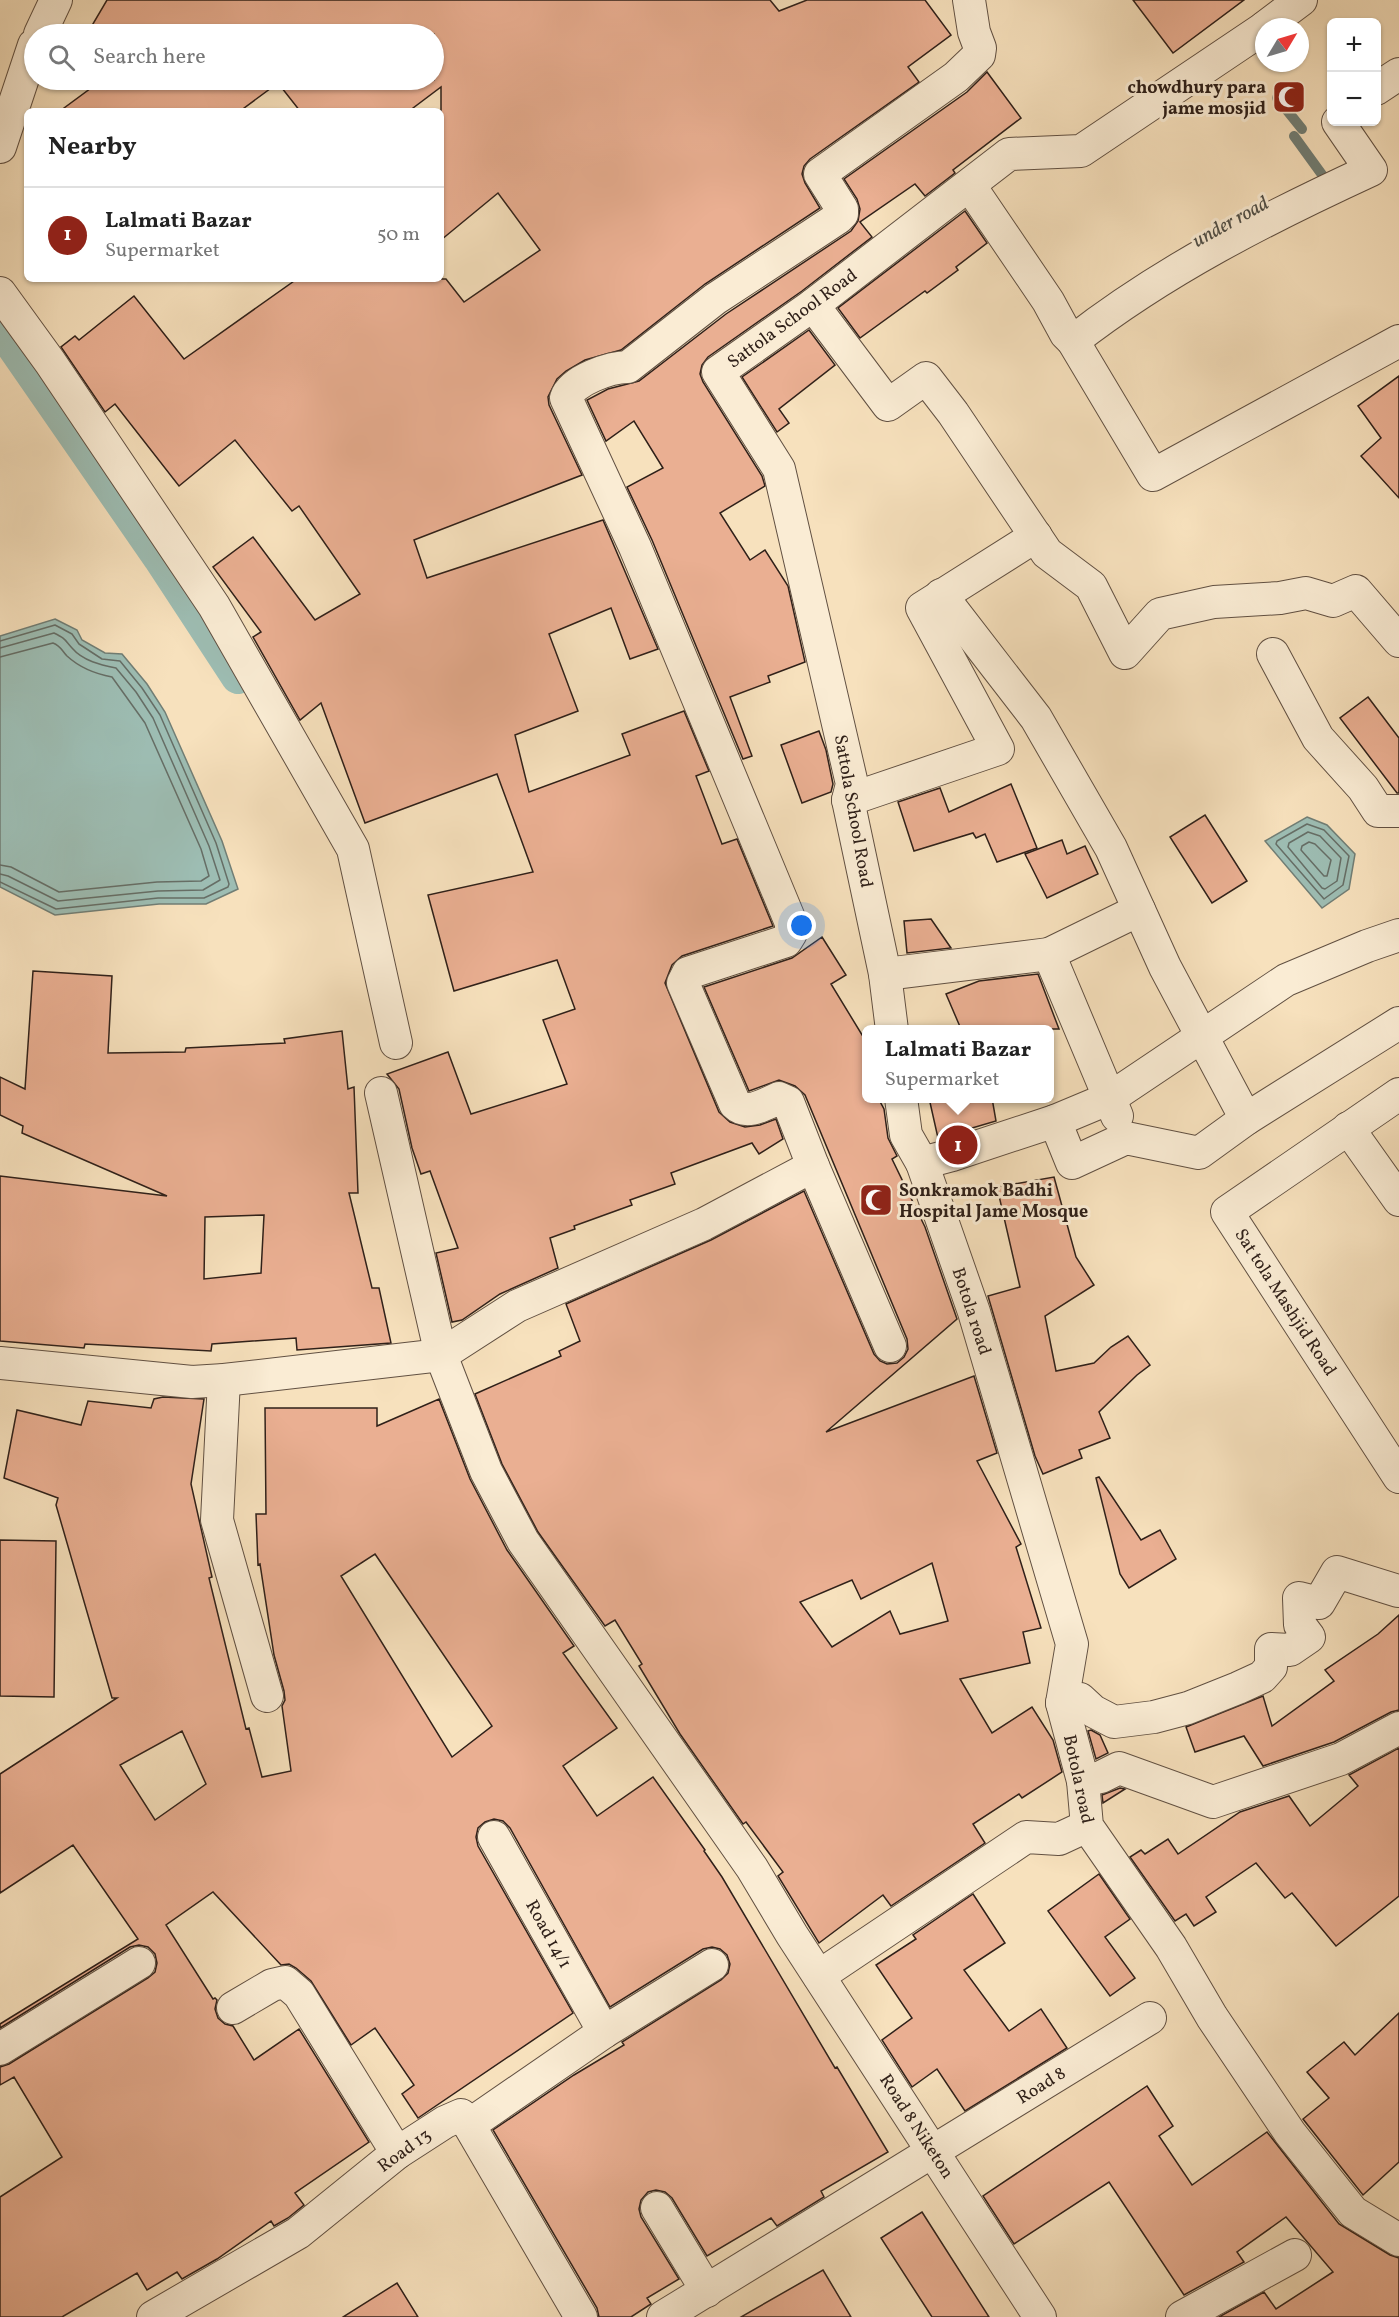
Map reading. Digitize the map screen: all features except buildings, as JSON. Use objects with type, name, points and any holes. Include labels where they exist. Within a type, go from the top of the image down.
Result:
[{"type":"street","points":[[44,24],[56,0]]},
{"type":"street","points":[[890,1346],[788,1102],[779,1098],[746,1111],[735,1104],[683,983],[688,973],[786,941],[791,933],[791,923],[635,547],[566,398],[574,386],[615,367],[628,367],[716,299],[838,218],[842,214],[842,209],[820,174],[956,77],[980,55],[969,0]]},
{"type":"street","name":"Sattola School Road","points":[[1278,18],[1301,0]]},
{"type":"street","name":"Sattola School Road","points":[[891,1025],[885,974],[848,800],[852,784],[779,470],[718,372],[813,305],[1009,154],[1081,151],[1255,35]]},
{"type":"street","points":[[1381,86],[1399,74]]},
{"type":"street","points":[[0,147],[24,75]]},
{"type":"street","points":[[1073,340],[1110,312],[1229,239],[1300,202],[1371,170],[1341,126]]},
{"type":"street","points":[[970,186],[1048,301],[1066,334],[1073,340],[1153,475],[1399,341]]},
{"type":"street","points":[[0,293],[50,362],[214,606],[353,849],[396,1043]]},
{"type":"street","points":[[813,305],[888,405],[926,378],[953,413],[1047,553],[1091,586],[1125,653],[1160,614],[1214,602],[1280,598],[1306,593],[1333,601],[1356,591],[1399,641]]},
{"type":"street","points":[[848,800],[998,749],[922,608],[1036,536]]},
{"type":"street","points":[[941,596],[1036,718],[1111,848],[1165,966],[1246,1119]]},
{"type":"street","points":[[1273,654],[1318,738],[1363,788],[1378,811],[1399,811]]},
{"type":"street","points":[[885,974],[1049,954],[1139,910]]},
{"type":"street","points":[[902,1103],[906,1135],[922,1163],[1055,1121],[1110,1098],[1286,980],[1399,935]]},
{"type":"street","points":[[1049,954],[1126,1138]]},
{"type":"street","points":[[1055,1121],[1072,1163],[1126,1138],[1198,1154],[1246,1119],[1399,1023]]},
{"type":"street","name":"Road 8 Niketon","points":[[381,1093],[441,1355],[486,1471],[523,1541],[752,1868],[792,1935],[1040,2317]]},
{"type":"street","name":"Sat tola Mashjid Road","points":[[1399,1094],[1227,1212],[1399,1477]]},
{"type":"street","points":[[1348,1128],[1399,1200]]},
{"type":"street","name":"Botola road","points":[[922,1163],[974,1312],[1072,1644],[1062,1703],[1083,1781],[1087,1826],[1171,1947],[1212,2017],[1290,2133],[1353,2212],[1399,2240]]},
{"type":"street","points":[[0,1363],[192,1382],[441,1355],[517,1306],[704,1224],[813,1166]]},
{"type":"street","points":[[224,1380],[217,1520],[267,1696]]},
{"type":"street","points":[[1062,1703],[1080,1699],[1093,1711],[1114,1722],[1154,1717],[1188,1708],[1262,1677],[1271,1667],[1271,1649],[1290,1650],[1310,1636],[1300,1625],[1299,1598],[1319,1603],[1337,1572],[1399,1592]]},
{"type":"street","points":[[1083,1781],[1101,1777],[1119,1768],[1213,1802],[1341,1759],[1399,1728]]},
{"type":"street","points":[[819,1976],[1026,1837],[1059,1839],[1087,1826]]},
{"type":"street","name":"Road 14/1","points":[[494,1837],[604,2032]]},
{"type":"street","points":[[0,2049],[139,1963]]},
{"type":"street","points":[[581,2317],[469,2125],[604,2032],[712,1965]]},
{"type":"street","points":[[233,2008],[272,1985],[285,1982],[299,1994],[397,2153]]},
{"type":"street","name":"Road 8","points":[[933,2151],[1150,2018]]},
{"type":"street","name":"Road 13","points":[[153,2317],[298,2234],[397,2153],[445,2122],[461,2115],[469,2125]]},
{"type":"street","points":[[663,2317],[933,2151]]},
{"type":"street","points":[[657,2208],[707,2291]]},
{"type":"street","points":[[1182,2317],[1295,2255]]},
{"type":"water","points":[[55,619],[77,630],[82,640],[105,653],[122,654],[147,684],[165,712],[222,841],[238,889],[206,904],[159,904],[55,915],[0,887],[0,636]]},
{"type":"water","points":[[1307,817],[1327,825],[1355,854],[1349,889],[1322,908],[1265,841]]},
{"type":"waterway","points":[[1277,98],[1302,129]]},
{"type":"waterway","points":[[1294,136],[1331,187]]},
{"type":"waterway","points":[[0,327],[160,558],[238,677]]},
{"type":"place","name":"chowdhury para jame mosjid","points":[[1289,97]]},
{"type":"place","name":"Lalmati Bazar","points":[[958,1145]]},
{"type":"place","name":"Sonkramok Badhi Hospital Jame Mosque","points":[[876,1200]]},
{"type":"water label","name":"under road","points":[[1230,221]]}]
